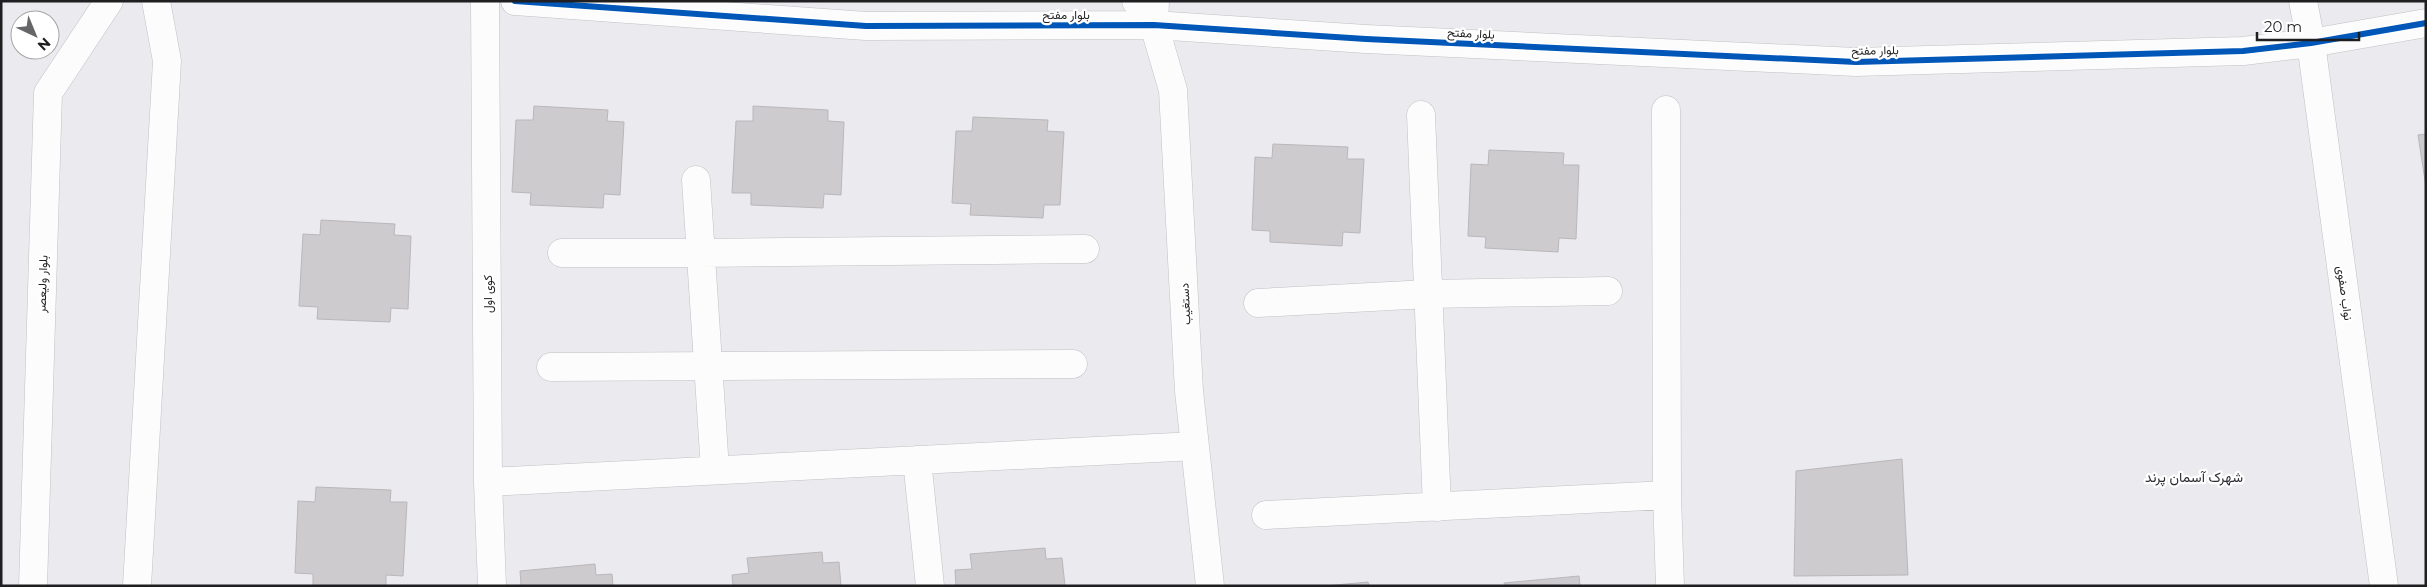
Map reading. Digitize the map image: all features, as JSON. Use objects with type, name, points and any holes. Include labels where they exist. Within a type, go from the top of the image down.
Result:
[{"type":"street","name":"بلوار ولیعصر","points":[[33,586],[48,93],[109,1]]},
{"type":"street","points":[[136,586],[167,61],[156,1]]},
{"type":"street","name":"کوی اول","points":[[485,1],[488,482],[492,586]]},
{"type":"street","name":"بلوار مفتح","points":[[515,1],[866,26],[1155,13],[1366,39],[1856,62],[2244,51],[2311,43],[2426,23]]},
{"type":"street","name":"دستغیب","points":[[1136,1],[1155,13],[1173,90],[1189,391],[1210,586]]},
{"type":"street","name":"نواب صفوی","points":[[2303,1],[2311,43],[2384,586]]},
{"type":"street","points":[[1666,110],[1666,495],[1670,586]]},
{"type":"street","points":[[1421,115],[1437,507]]},
{"type":"street","points":[[696,180],[715,470]]},
{"type":"street","points":[[562,253],[701,254],[1085,249]]},
{"type":"street","points":[[1258,303],[1428,294],[1608,291]]},
{"type":"street","points":[[551,366],[1072,364]]},
{"type":"street","points":[[488,482],[1195,446]]},
{"type":"street","points":[[917,460],[930,586]]},
{"type":"street","points":[[1266,515],[1666,495]]},
{"type":"building","points":[[534,106],[608,110],[607,121],[624,122],[620,195],[604,194],[603,208],[530,205],[531,193],[512,192],[516,120],[533,120]]},
{"type":"building","points":[[753,106],[828,110],[828,121],[844,122],[841,195],[824,194],[823,208],[751,205],[751,193],[732,193],[736,121],[753,121]]},
{"type":"building","points":[[973,117],[1048,120],[1047,131],[1064,132],[1060,205],[1044,205],[1043,218],[970,215],[971,204],[952,203],[956,131],[972,131]]},
{"type":"building","points":[[2426,134],[2426,187],[2418,135]]},
{"type":"building","points":[[1273,144],[1348,147],[1347,159],[1364,159],[1360,233],[1343,232],[1342,246],[1270,242],[1270,231],[1252,230],[1255,157],[1272,158]]},
{"type":"building","points":[[1489,150],[1564,153],[1563,165],[1579,165],[1576,239],[1559,238],[1558,252],[1485,248],[1486,237],[1468,236],[1471,164],[1488,165]]},
{"type":"building","points":[[321,220],[395,224],[394,235],[411,236],[408,309],[391,308],[390,322],[317,319],[318,307],[299,306],[303,234],[320,235]]},
{"type":"building","points":[[1902,459],[1908,575],[1794,576],[1796,471]]},
{"type":"building","points":[[316,487],[391,490],[390,502],[407,502],[403,576],[386,575],[386,586],[321,586],[313,585],[313,574],[295,573],[298,501],[315,502]]},
{"type":"building","points":[[1045,548],[1046,559],[1062,558],[1065,586],[956,586],[955,570],[972,569],[970,554]]},
{"type":"building","points":[[822,552],[823,563],[839,562],[841,586],[733,586],[732,575],[749,573],[747,558]]},
{"type":"building","points":[[595,564],[596,575],[612,574],[613,586],[515,586],[521,585],[520,571]]},
{"type":"building","points":[[1579,576],[1580,586],[1505,586],[1504,583]]},
{"type":"building","points":[[1368,582],[1369,586],[1325,586]]},
{"type":"cycle path","points":[[515,1],[866,26],[1154,25],[1366,39],[1856,62],[2243,51],[2311,43],[2426,23]]},
{"type":"district","name":"شهرک آسمان پرند","points":[[2194,477]]}]
